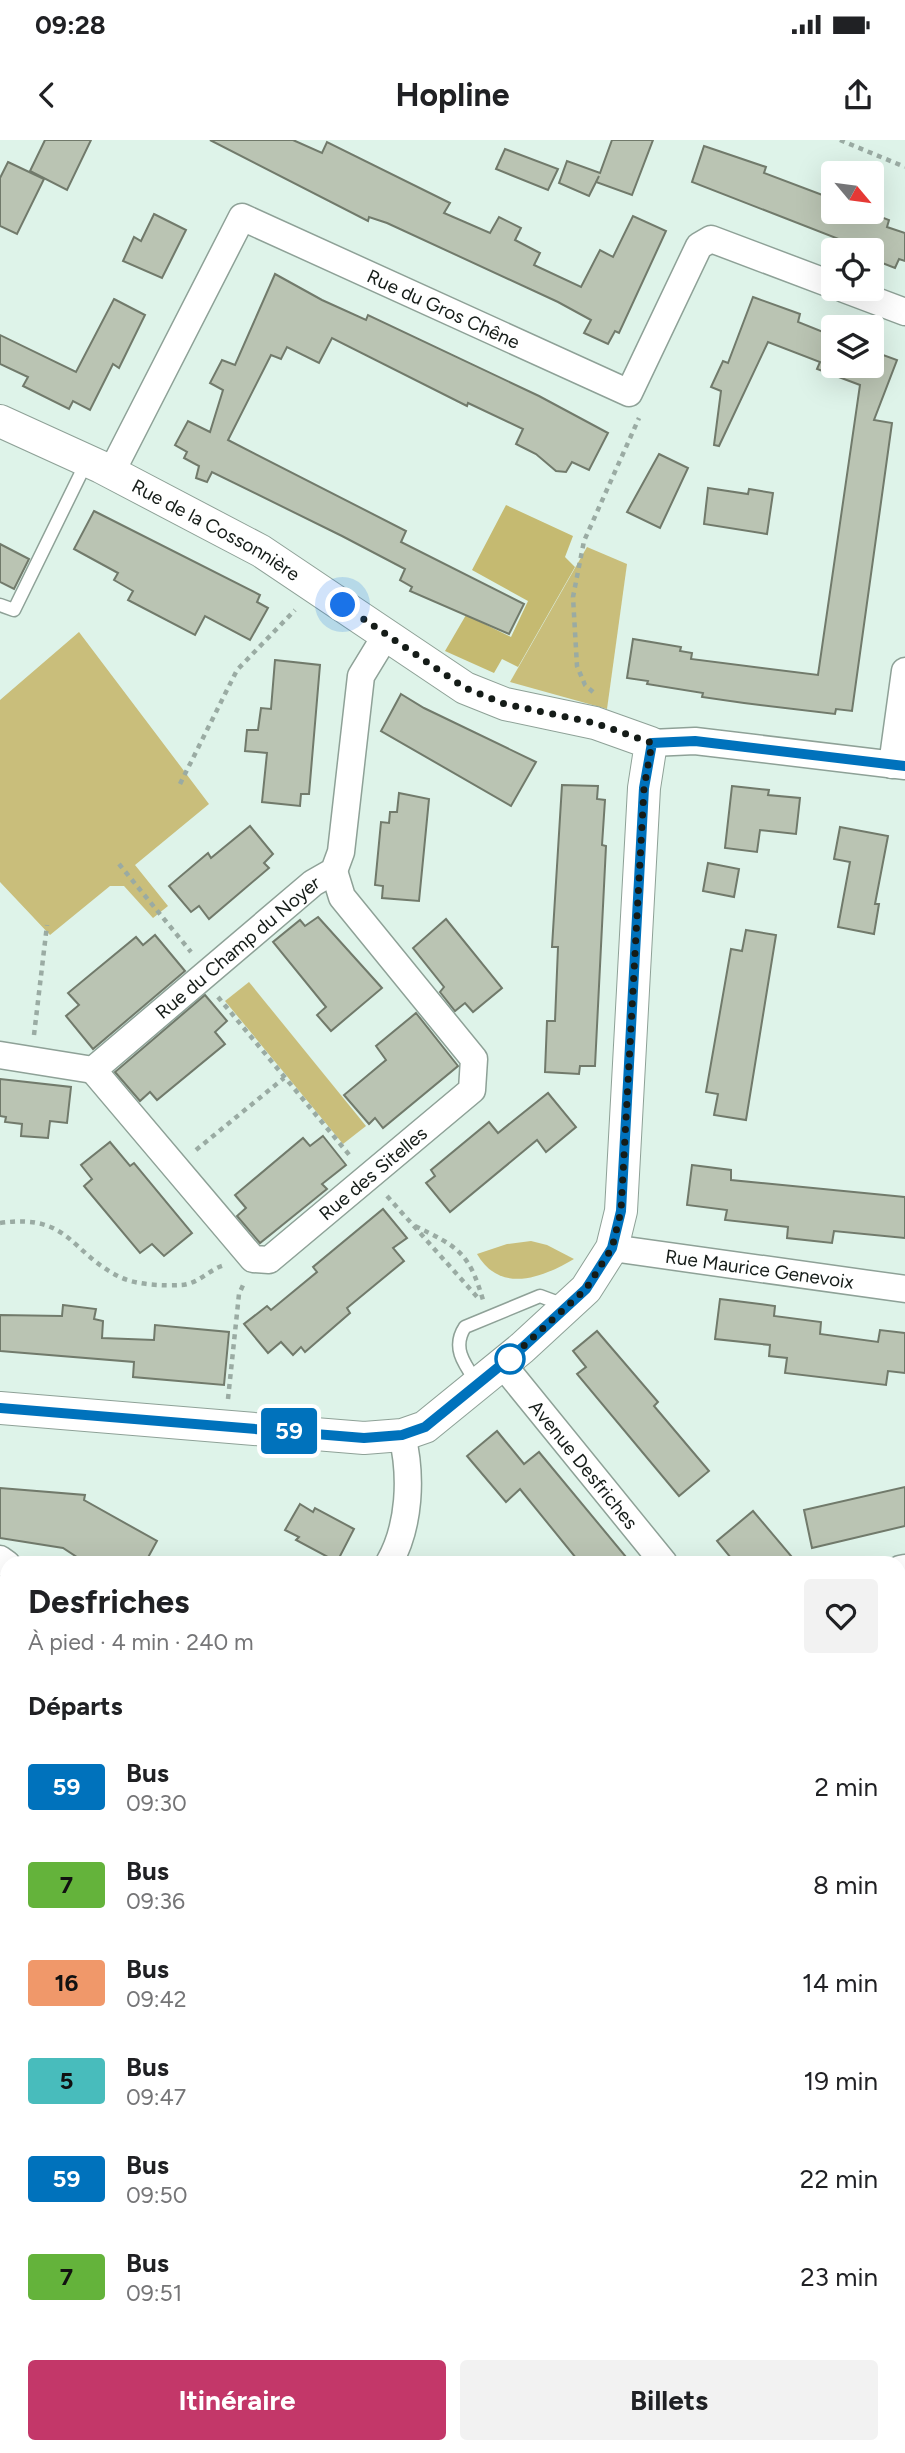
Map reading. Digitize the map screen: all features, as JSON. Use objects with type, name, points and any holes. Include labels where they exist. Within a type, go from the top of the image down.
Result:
[{"type":"street","name":"Rue du Gros Chêne","points":[[99,467],[242,217],[629,393]]},
{"type":"street","points":[[629,393],[699,246],[711,239],[821,280]]},
{"type":"street","points":[[876,301],[905,312]]},
{"type":"street","name":"Rue de la Cossonnière","points":[[0,421],[99,467],[261,551],[465,688],[505,704],[595,723],[652,743],[695,741],[898,766]]},
{"type":"street","name":"Rue du Champ du Noyer","points":[[93,1070],[313,883],[334,871],[341,852],[361,676],[386,635]]},
{"type":"street","points":[[898,766],[905,670]]},
{"type":"street","points":[[0,1408],[364,1438],[402,1435],[425,1427],[503,1365],[586,1289],[612,1248],[621,1211],[644,788],[652,743]]},
{"type":"street","name":"Rue des Sitelles","points":[[253,1259],[269,1260],[472,1090],[474,1059],[342,897],[334,871]]},
{"type":"street","points":[[0,1055],[93,1070],[253,1259]]},
{"type":"street","name":"Rue Maurice Genevoix","points":[[612,1248],[905,1289]]},
{"type":"street","name":"Avenue Desfriches","points":[[503,1365],[658,1556]]},
{"type":"street","points":[[392,1556],[401,1538],[405,1520],[408,1465],[402,1435]]},
{"type":"lane","points":[[0,604],[14,610],[99,467]]},
{"type":"lane","points":[[478,1384],[458,1349],[458,1337],[465,1327],[540,1296],[568,1306]]},
{"type":"path","points":[[839,140],[905,167]]},
{"type":"path","points":[[598,696],[585,685],[577,666],[573,597],[584,541],[646,402],[629,393]]},
{"type":"path","points":[[180,784],[237,670],[284,619],[321,590]]},
{"type":"path","points":[[119,864],[284,1078],[411,1224],[485,1305],[473,1268],[449,1242],[411,1224]]},
{"type":"path","points":[[31,1060],[47,925]]},
{"type":"path","points":[[176,1167],[284,1078]]},
{"type":"path","points":[[0,1223],[39,1221],[73,1240],[123,1278],[138,1283],[194,1283],[219,1266],[253,1259]]},
{"type":"path","points":[[225,1426],[239,1294],[253,1259]]},
{"type":"shaded area","points":[[506,505],[573,536],[565,557],[575,567],[518,667],[502,659],[494,673],[445,651],[466,615],[511,637],[528,601],[472,570]]},
{"type":"shaded area","points":[[587,547],[627,564],[607,709],[510,682]]},
{"type":"shaded area","points":[[79,632],[209,804],[135,865],[168,906],[153,918],[124,886],[110,886],[50,935],[0,882],[0,700]]},
{"type":"shaded area","points":[[249,982],[366,1126],[343,1144],[225,1001]]},
{"type":"shaded area","points":[[531,1241],[547,1245],[574,1259],[549,1272],[522,1279],[497,1274],[486,1266],[477,1254],[507,1244]]},
{"type":"building","points":[[45,140],[91,140],[67,190],[30,171]]},
{"type":"building","points":[[210,140],[293,140],[322,153],[327,142],[450,203],[444,213],[490,233],[499,217],[521,228],[515,240],[540,253],[534,265],[581,287],[600,250],[613,257],[633,216],[666,231],[619,333],[615,331],[608,344],[584,333],[591,320],[558,302],[387,223],[369,217],[368,221]]},
{"type":"building","points":[[612,140],[653,140],[632,195],[596,182],[589,196],[559,183],[567,161],[600,173]]},
{"type":"building","points":[[704,146],[766,167],[764,173],[821,194],[821,224],[884,224],[884,218],[889,220],[887,227],[905,233],[905,261],[899,259],[895,268],[884,264],[884,238],[836,238],[692,182]]},
{"type":"building","points":[[505,149],[558,169],[548,190],[496,169]]},
{"type":"building","points":[[8,162],[44,179],[17,234],[0,226],[0,178]]},
{"type":"building","points":[[154,214],[186,230],[162,278],[123,261],[134,237],[141,241]]},
{"type":"building","points":[[275,274],[322,300],[366,320],[368,315],[539,396],[608,433],[589,470],[572,462],[566,472],[556,471],[536,454],[516,444],[523,429],[468,403],[467,406],[332,338],[319,363],[287,347],[281,359],[271,355],[228,440],[406,531],[401,542],[524,604],[509,634],[410,591],[412,587],[400,580],[405,569],[342,536],[212,472],[207,482],[196,478],[199,466],[184,458],[187,452],[175,445],[188,421],[210,432],[223,390],[210,383],[222,360],[235,365]]},
{"type":"building","points":[[753,297],[800,314],[798,322],[821,331],[821,370],[817,369],[820,362],[768,342],[719,446],[714,445],[721,391],[711,387],[723,361],[728,363]]},
{"type":"building","points":[[114,299],[145,315],[119,368],[113,364],[90,410],[73,401],[69,409],[23,386],[28,377],[0,364],[0,335],[76,372]]},
{"type":"building","points":[[884,355],[897,360],[874,420],[892,423],[852,711],[836,709],[835,714],[702,697],[703,693],[627,678],[633,639],[681,647],[680,651],[692,653],[691,659],[818,675],[860,385],[841,378],[884,378]]},
{"type":"building","points":[[659,454],[688,468],[660,528],[627,512]]},
{"type":"building","points":[[708,488],[748,494],[749,489],[773,493],[767,534],[704,524]]},
{"type":"building","points":[[94,511],[260,595],[257,602],[268,608],[250,640],[205,616],[195,635],[128,600],[133,591],[114,580],[118,573],[74,549]]},
{"type":"building","points":[[0,544],[29,559],[14,589],[0,582]]},
{"type":"building","points":[[275,660],[320,665],[309,794],[301,794],[300,806],[262,802],[267,753],[245,751],[247,730],[258,730],[261,708],[271,709]]},
{"type":"building","points":[[401,694],[424,708],[536,762],[511,806],[381,731]]},
{"type":"building","points":[[562,785],[598,786],[597,799],[605,800],[602,845],[606,846],[595,1066],[580,1066],[579,1074],[545,1072],[547,1021],[555,1021],[558,947],[552,947]]},
{"type":"building","points":[[732,786],[769,790],[768,795],[800,798],[796,834],[760,830],[757,852],[725,848]]},
{"type":"building","points":[[399,793],[429,799],[419,901],[382,898],[383,886],[375,885],[381,822],[389,823],[390,812],[397,812]]},
{"type":"building","points":[[250,826],[273,854],[264,863],[269,868],[209,919],[199,906],[191,912],[169,886],[208,853],[211,858]]},
{"type":"building","points":[[840,827],[888,836],[875,904],[879,904],[874,934],[838,927],[850,862],[834,859]]},
{"type":"building","points":[[708,863],[739,869],[734,897],[703,891]]},
{"type":"building","points":[[318,917],[382,988],[331,1031],[317,1015],[326,1007],[273,942],[300,920],[305,926]]},
{"type":"building","points":[[446,919],[502,988],[473,1012],[465,1003],[455,1011],[440,992],[444,987],[413,948]]},
{"type":"building","points":[[746,930],[776,935],[746,1120],[714,1115],[718,1094],[706,1092],[731,949],[742,951]]},
{"type":"building","points":[[155,935],[185,971],[93,1049],[66,1016],[79,1005],[68,993],[136,937],[143,945]]},
{"type":"building","points":[[205,995],[227,1021],[215,1032],[225,1044],[157,1100],[150,1092],[140,1101],[115,1072]]},
{"type":"building","points":[[416,1013],[458,1066],[383,1128],[375,1118],[369,1124],[344,1095],[386,1060],[376,1046]]},
{"type":"building","points":[[0,1079],[71,1087],[67,1123],[50,1121],[48,1138],[21,1136],[22,1124],[5,1122],[6,1117],[0,1116]]},
{"type":"building","points":[[548,1093],[576,1127],[546,1152],[537,1140],[450,1212],[426,1183],[435,1176],[431,1170],[489,1122],[498,1133]]},
{"type":"building","points":[[323,1136],[346,1165],[322,1184],[327,1189],[260,1243],[237,1216],[246,1208],[235,1195],[303,1138],[310,1146]]},
{"type":"building","points":[[110,1142],[130,1166],[134,1163],[192,1233],[164,1256],[152,1244],[140,1253],[84,1186],[92,1179],[81,1165]]},
{"type":"building","points":[[692,1165],[731,1170],[731,1180],[905,1197],[905,1238],[834,1231],[832,1243],[787,1238],[788,1227],[725,1220],[727,1210],[687,1205]]},
{"type":"building","points":[[383,1209],[407,1238],[393,1248],[404,1261],[347,1308],[350,1313],[305,1352],[301,1347],[293,1355],[281,1342],[268,1353],[244,1324],[267,1306],[271,1310],[317,1272],[313,1267]]},
{"type":"building","points":[[720,1299],[775,1306],[774,1316],[821,1322],[820,1334],[878,1342],[880,1330],[905,1333],[905,1373],[888,1371],[886,1385],[785,1373],[787,1358],[769,1356],[770,1345],[715,1339]]},
{"type":"building","points":[[63,1305],[96,1309],[94,1319],[103,1321],[102,1338],[154,1340],[155,1325],[229,1332],[224,1385],[133,1377],[134,1362],[0,1351],[0,1315],[62,1316]]},
{"type":"building","points":[[597,1331],[658,1402],[654,1406],[709,1471],[679,1496],[577,1374],[586,1367],[573,1351]]},
{"type":"building","points":[[497,1431],[524,1464],[539,1452],[625,1556],[574,1556],[520,1489],[506,1502],[467,1456]]},
{"type":"building","points":[[905,1487],[905,1526],[812,1548],[804,1510]]},
{"type":"building","points":[[0,1488],[85,1495],[84,1500],[157,1541],[149,1556],[75,1556],[63,1548],[0,1538]]},
{"type":"building","points":[[300,1504],[313,1512],[315,1508],[354,1529],[340,1556],[326,1556],[296,1540],[299,1537],[285,1530]]},
{"type":"building","points":[[753,1511],[791,1556],[729,1556],[717,1541]]},
{"type":"bus line","name":"59","points":[[0,1408],[364,1438],[402,1435],[425,1427],[503,1365],[586,1289],[612,1248],[621,1211],[644,788],[652,743],[695,741],[905,766]]},
{"type":"route","points":[[343,605],[465,688],[505,704],[595,723],[652,743],[644,788],[621,1211],[612,1248],[586,1289],[503,1365],[510,1359]]}]
